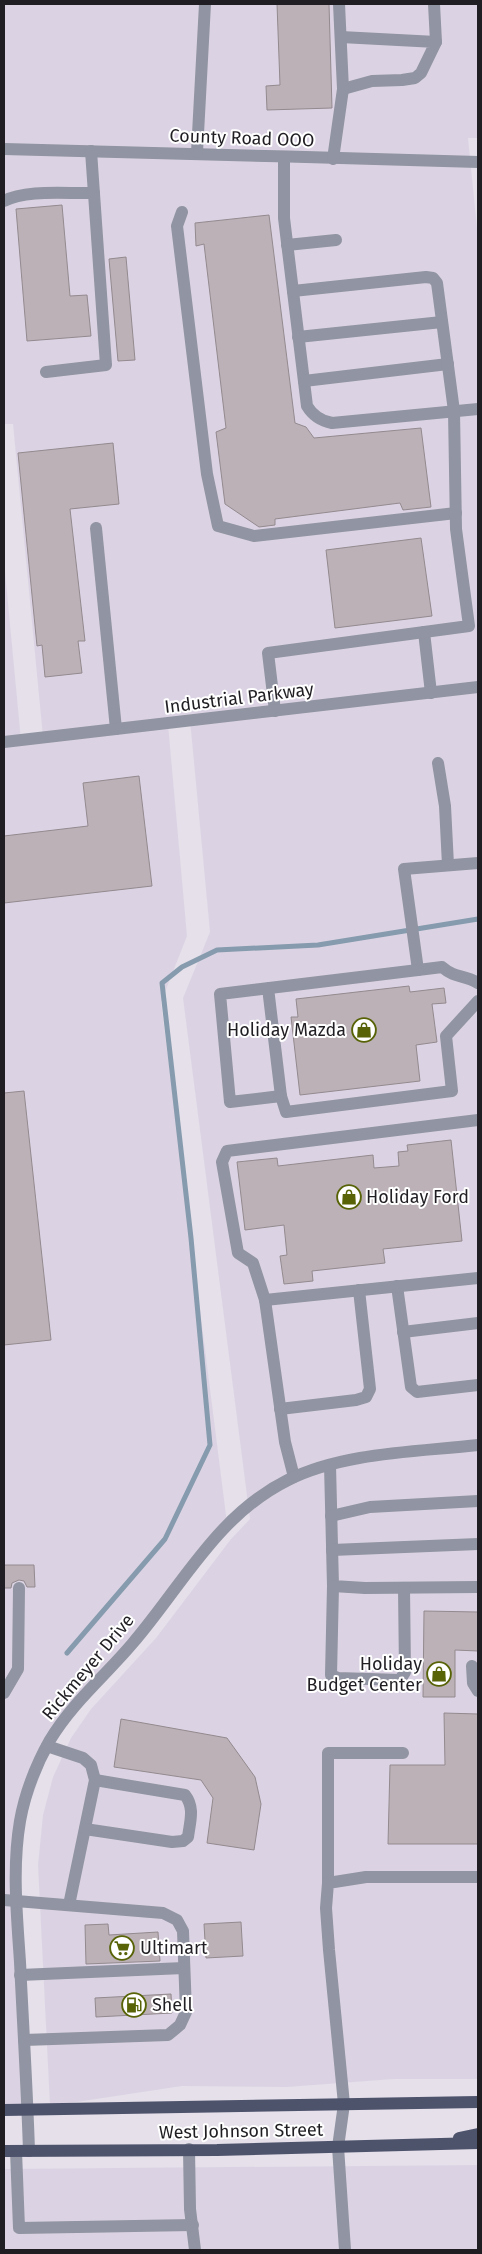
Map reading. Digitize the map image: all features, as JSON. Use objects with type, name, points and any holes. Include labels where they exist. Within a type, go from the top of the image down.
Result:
[{"type":"main road","name":"West Johnson Street","points":[[4,2110],[478,2102]]},
{"type":"main road","points":[[437,2143],[478,2134]]},
{"type":"main road","name":"West Johnson Street","points":[[10,2151],[478,2143]]},
{"type":"street","points":[[197,152],[205,4]]},
{"type":"street","points":[[333,159],[343,89],[339,4]]},
{"type":"street","points":[[343,89],[372,81],[415,78],[421,73],[436,42],[434,4]]},
{"type":"street","points":[[341,37],[436,42]]},
{"type":"street","name":"County Road OOO","points":[[4,149],[197,152],[284,158],[478,162]]},
{"type":"street","points":[[46,372],[106,365],[91,150]]},
{"type":"street","points":[[284,158],[284,218],[307,406],[310,410],[317,418],[327,422],[478,409]]},
{"type":"street","points":[[4,201],[10,198],[32,195],[94,193]]},
{"type":"street","points":[[182,212],[177,226],[178,236],[207,474],[218,526],[254,536],[456,513]]},
{"type":"street","points":[[287,245],[336,240]]},
{"type":"street","points":[[275,711],[268,653],[470,626],[456,513],[454,411],[437,283],[433,278],[426,277],[293,291]]},
{"type":"street","points":[[298,337],[442,322]]},
{"type":"street","points":[[304,381],[448,364]]},
{"type":"street","points":[[96,528],[116,730]]},
{"type":"street","points":[[424,632],[431,693]]},
{"type":"street","name":"Industrial Parkway","points":[[4,742],[478,687]]},
{"type":"street","points":[[438,763],[445,806],[448,865]]},
{"type":"street","points":[[418,970],[404,868],[478,863]]},
{"type":"street","points":[[282,1096],[230,1102],[220,994],[442,967],[452,976],[469,978],[478,983]]},
{"type":"street","points":[[268,988],[282,1096],[286,1112],[452,1091],[446,1036],[478,1002]]},
{"type":"street","points":[[294,1477],[284,1442],[264,1300],[253,1263],[238,1253],[222,1162],[227,1152],[478,1120]]},
{"type":"street","points":[[264,1300],[478,1278]]},
{"type":"street","points":[[397,1286],[411,1387],[417,1392],[478,1385]]},
{"type":"street","points":[[280,1409],[356,1400],[366,1397],[370,1389],[359,1290]]},
{"type":"street","points":[[403,1332],[478,1323]]},
{"type":"street","name":"Rickmeyer Drive","points":[[30,2152],[20,1975],[10,1900],[20,1819],[31,1781],[47,1746],[68,1713],[134,1642],[222,1528],[261,1495],[294,1477],[330,1464],[357,1459],[478,1445]]},
{"type":"street","points":[[330,1464],[333,1586],[331,1675],[338,1678],[400,1680],[405,1672],[404,1588]]},
{"type":"street","points":[[331,1516],[370,1508],[478,1501]]},
{"type":"street","points":[[332,1550],[478,1544]]},
{"type":"street","points":[[333,1586],[404,1588],[478,1587]]},
{"type":"street","points":[[4,1693],[18,1669],[19,1588]]},
{"type":"street","points":[[472,1666],[473,1683],[478,1691]]},
{"type":"street","points":[[47,1746],[83,1758],[91,1765],[95,1780],[69,1905]]},
{"type":"street","points":[[345,2250],[338,2146],[344,2104],[326,1908],[328,1882],[328,1753],[403,1753]]},
{"type":"street","points":[[85,1829],[172,1842],[183,1841],[188,1836],[192,1812],[190,1801],[185,1795],[95,1780]]},
{"type":"street","points":[[328,1882],[366,1877],[478,1877]]},
{"type":"street","points":[[10,1900],[163,1913],[177,1920],[182,1931],[186,2012],[180,2025],[168,2035],[24,2040]]},
{"type":"street","points":[[20,1975],[184,1968]]},
{"type":"street","points":[[189,2149],[190,2209],[195,2250]]},
{"type":"street","points":[[10,2151],[19,2228],[193,2225]]},
{"type":"shaded area","points":[[4,4],[478,4],[478,138],[468,138],[478,238],[478,2079],[394,2079],[287,2087],[182,2086],[50,2106],[38,1865],[43,1815],[53,1777],[71,1738],[91,1709],[156,1638],[231,1539],[250,1519],[183,998],[210,932],[190,720],[43,737],[13,424],[4,424]]},
{"type":"shaded area","points":[[4,561],[21,740],[168,724],[187,936],[161,1002],[227,1523],[56,1731],[18,1836],[28,2110],[4,2110]]},
{"type":"shaded area","points":[[478,2165],[478,2250],[4,2250],[4,2169]]},
{"type":"building","points":[[277,4],[329,4],[332,108],[267,110],[266,86],[280,85]]},
{"type":"building","points":[[62,205],[70,296],[87,295],[91,336],[27,341],[16,209]]},
{"type":"building","points":[[269,215],[295,423],[306,427],[314,438],[421,428],[431,507],[403,510],[400,503],[275,519],[275,525],[259,527],[225,504],[216,432],[226,428],[204,244],[196,246],[195,223]]},
{"type":"building","points":[[126,257],[135,360],[118,361],[109,259]]},
{"type":"building","points":[[113,443],[119,504],[70,509],[85,641],[78,641],[82,673],[45,677],[42,645],[37,646],[18,453]]},
{"type":"building","points":[[421,538],[432,616],[335,628],[326,550]]},
{"type":"building","points":[[139,776],[152,886],[4,903],[4,836],[88,826],[83,783]]},
{"type":"building","name":"Holiday Mazda","points":[[409,986],[410,992],[444,988],[446,1003],[432,1004],[437,1042],[416,1045],[420,1081],[300,1095],[291,1017],[298,1017],[296,999]]},
{"type":"building","points":[[24,1091],[51,1340],[4,1345],[4,1093]]},
{"type":"building","name":"Holiday Ford","points":[[451,1140],[462,1241],[383,1249],[385,1263],[312,1271],[313,1281],[284,1284],[280,1256],[287,1255],[284,1225],[245,1230],[237,1162],[277,1158],[278,1166],[373,1155],[374,1168],[399,1166],[398,1152],[408,1151],[407,1145]]},
{"type":"building","points":[[4,1565],[34,1565],[35,1587],[27,1587],[24,1581],[19,1580],[12,1583],[11,1588],[4,1588]]},
{"type":"building","name":"Holiday Budget Center","points":[[424,1611],[478,1612],[478,1651],[455,1650],[455,1697],[423,1697]]},
{"type":"building","points":[[444,1713],[478,1714],[478,1844],[388,1844],[390,1765],[445,1765]]},
{"type":"building","points":[[121,1719],[227,1738],[255,1777],[261,1804],[254,1850],[207,1843],[213,1798],[201,1780],[114,1767]]},
{"type":"building","points":[[241,1922],[243,1956],[206,1958],[204,1924]]},
{"type":"building","name":"Ultimart","points":[[108,1924],[109,1935],[158,1932],[160,1961],[86,1964],[85,1925]]},
{"type":"building","name":"Shell","points":[[171,1994],[172,2013],[96,2017],[95,1998]]},
{"type":"waterway","points":[[67,1653],[165,1539],[210,1445],[191,1238],[162,983],[182,967],[217,950],[318,945],[478,919]]},
{"type":"place","name":"Holiday Mazda","points":[[364,1030]]},
{"type":"place","name":"Holiday Ford","points":[[349,1197]]},
{"type":"place","name":"Holiday Budget Center","points":[[439,1674]]},
{"type":"place","name":"Ultimart","points":[[122,1948]]},
{"type":"place","name":"Shell","points":[[134,2005]]}]
